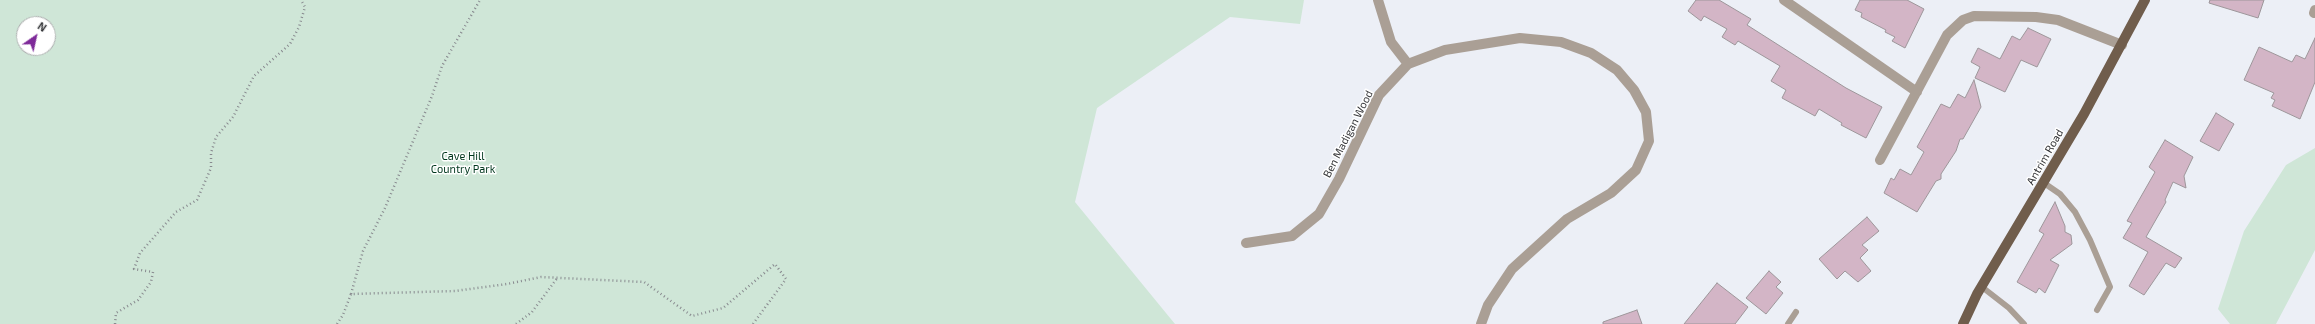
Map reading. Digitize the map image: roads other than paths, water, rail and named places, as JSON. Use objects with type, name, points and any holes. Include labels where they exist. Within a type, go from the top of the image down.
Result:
[{"type":"main road","name":"Antrim Road","points":[[1963,324],[1982,287],[2044,183],[2122,45],[2144,0]]},
{"type":"street","points":[[1378,0],[1391,42],[1408,64]]},
{"type":"street","points":[[1784,0],[1916,92]]},
{"type":"street","points":[[1880,160],[1947,35],[1962,20],[1974,16],[2036,16],[2058,20],[2122,45]]},
{"type":"street","name":"Ben Madigan Wood","points":[[1246,243],[1292,236],[1319,214],[1339,179],[1378,95],[1408,64],[1445,50],[1520,38],[1561,42],[1591,53],[1617,70],[1634,90],[1646,112],[1649,141],[1636,170],[1611,193],[1566,219],[1512,269],[1488,305],[1481,324]]},
{"type":"lane","points":[[2044,183],[2060,194],[2075,212],[2090,240],[2110,287],[2097,310]]},
{"type":"lane","points":[[1982,287],[2009,308],[2024,324]]},
{"type":"lane","points":[[1788,324],[1796,312]]},
{"type":"park label","name":"Cave Hill Country Park","points":[[463,162]]}]
